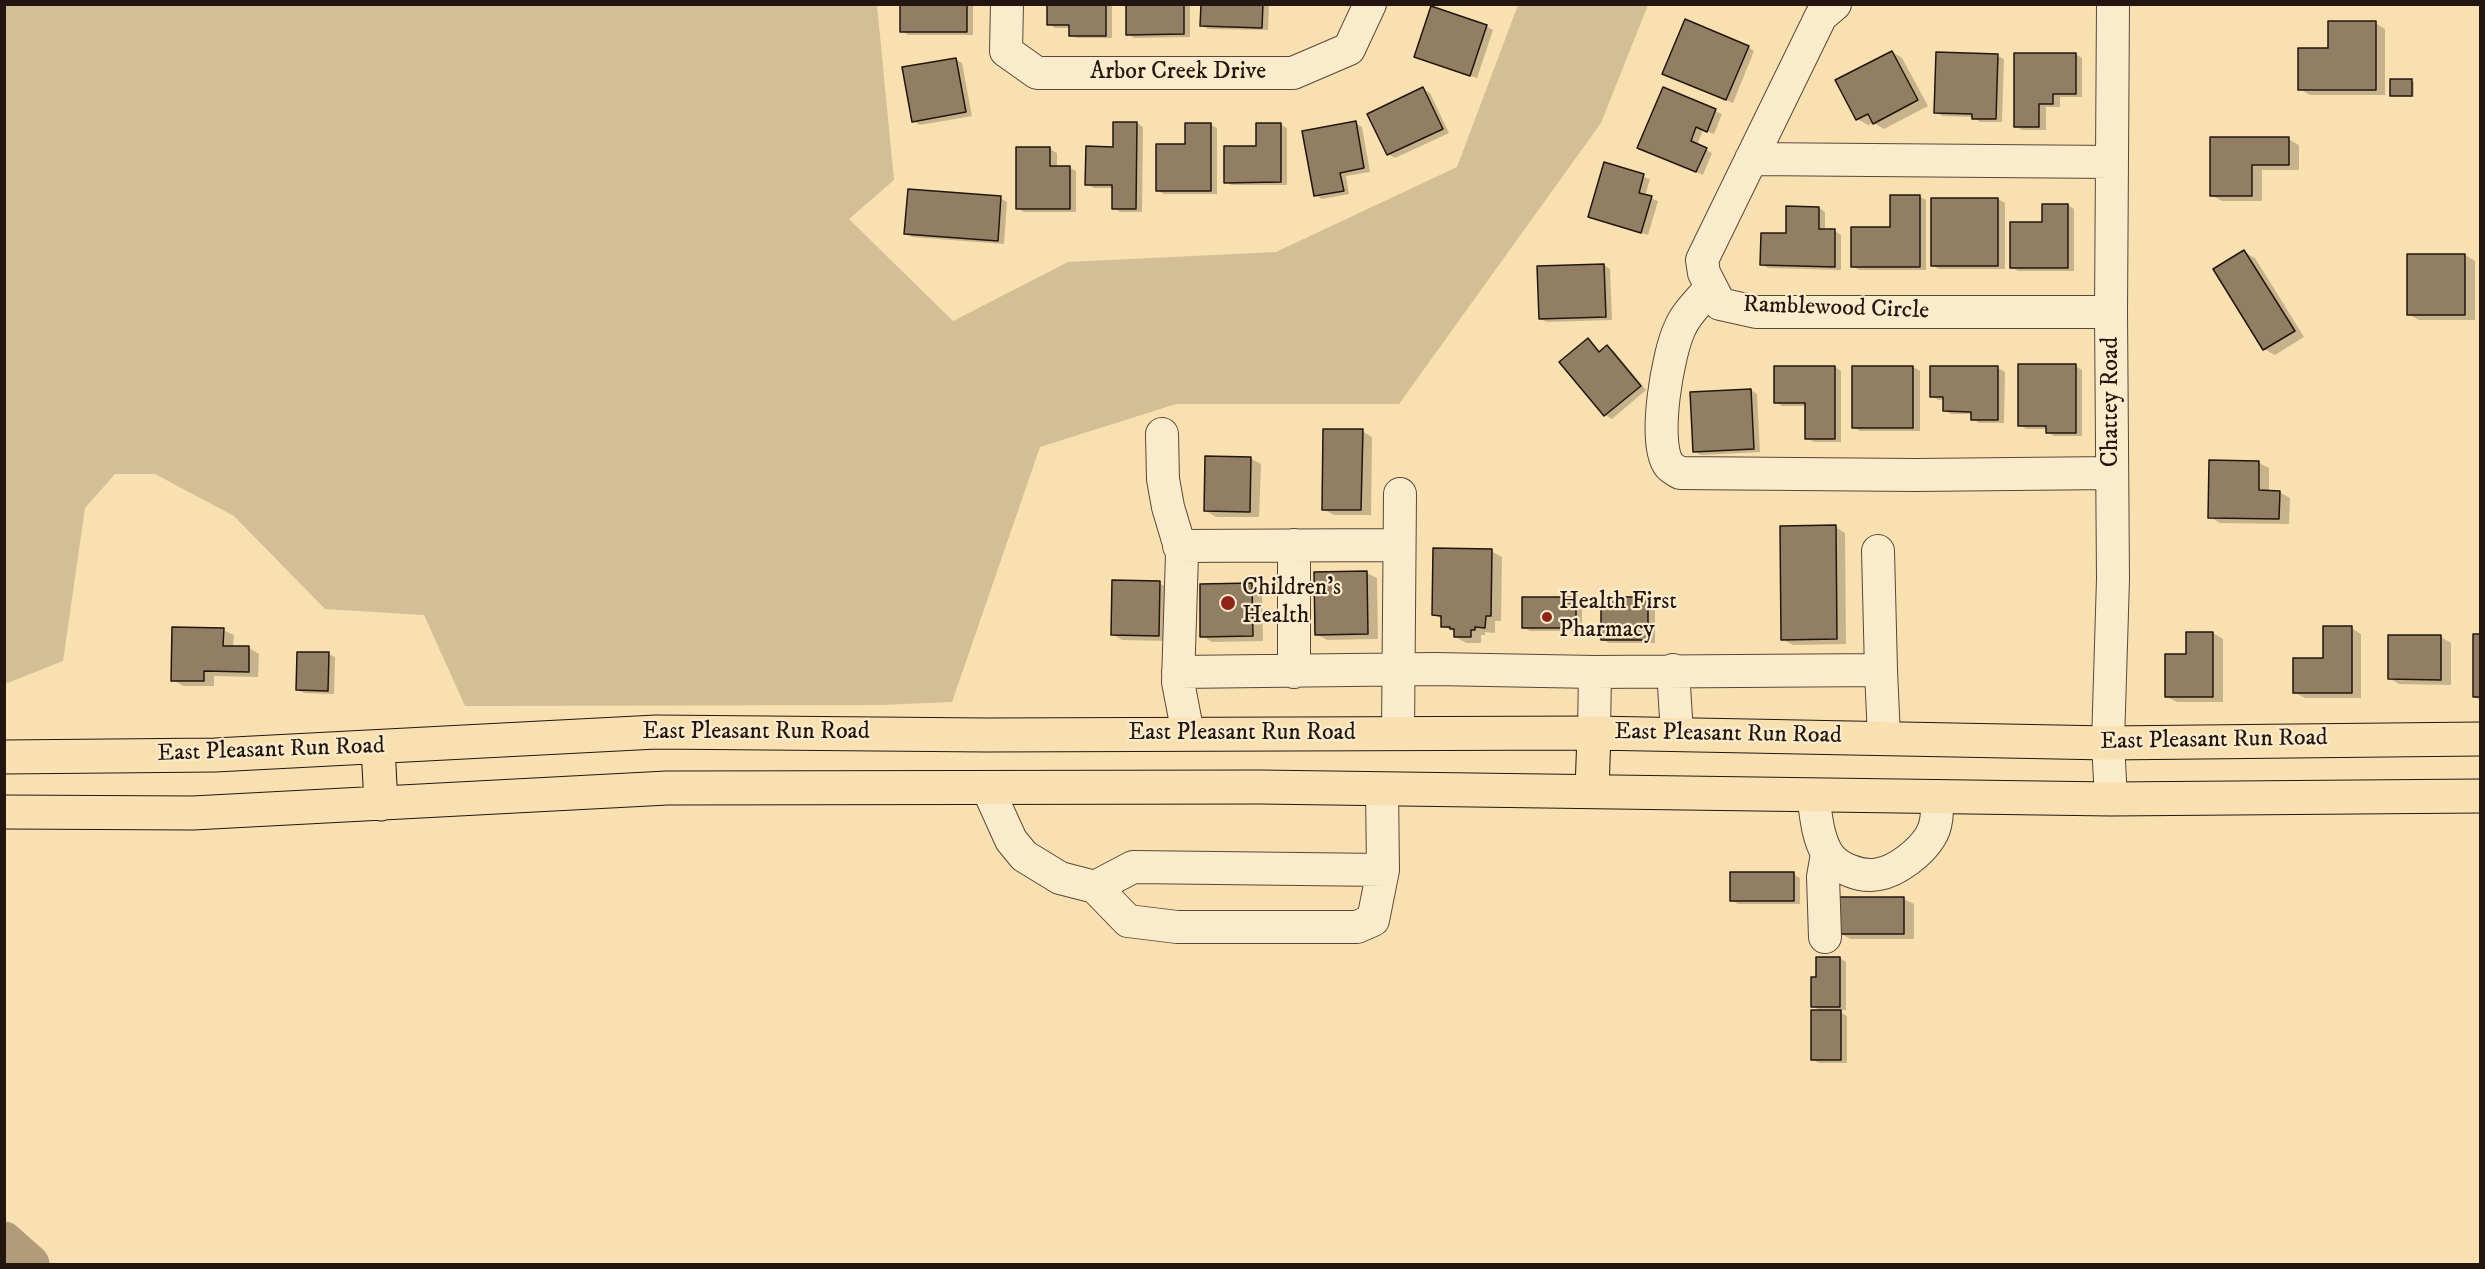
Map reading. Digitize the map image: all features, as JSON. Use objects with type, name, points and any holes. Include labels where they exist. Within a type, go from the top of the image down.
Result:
[{"type":"main road","name":"East Pleasant Run Road","points":[[4,757],[215,755],[656,732],[986,735],[1594,733],[2108,743],[2481,739]]},
{"type":"main road","points":[[1592,791],[1594,733]]},
{"type":"main road","points":[[986,735],[987,787]]},
{"type":"main road","points":[[378,747],[381,804]]},
{"type":"main road","points":[[4,812],[193,813],[668,788],[1382,789],[2111,799],[2481,796]]},
{"type":"street","name":"Arbor Creek Drive","points":[[1007,4],[1006,51],[1037,73],[1293,73],[1349,49],[1370,4]]},
{"type":"street","name":"Ramblewood Circle","points":[[1835,4],[1821,16],[1702,260],[1704,273],[1720,304],[1756,312],[2111,312]]},
{"type":"street","name":"Chattey Road","points":[[2110,5],[2113,579],[2108,743],[2111,799]]},
{"type":"street","points":[[1751,159],[2112,162]]},
{"type":"street","points":[[1712,287],[1680,326],[1670,356],[1661,418],[1662,449],[1669,465],[1680,473],[1915,475],[2112,473]]},
{"type":"street","points":[[1162,434],[1163,479],[1167,507],[1182,554],[1178,672],[1188,734]]},
{"type":"street","points":[[1398,733],[1400,494]]},
{"type":"street","points":[[1179,546],[1399,544]]},
{"type":"street","points":[[1294,545],[1294,672]]},
{"type":"street","points":[[1878,551],[1884,738]]},
{"type":"street","points":[[1178,672],[1435,669],[1595,672],[1881,670]]},
{"type":"street","points":[[1673,670],[1677,734]]},
{"type":"street","points":[[1594,733],[1595,672]]},
{"type":"street","points":[[987,787],[1011,840],[1024,856],[1060,878],[1095,887],[1128,921],[1177,927],[1357,927],[1373,920],[1383,870],[1382,789]]},
{"type":"street","points":[[1814,795],[1821,838],[1827,854],[1841,867],[1864,874],[1880,874],[1895,868],[1916,852],[1930,837],[1936,824],[1937,796]]},
{"type":"street","points":[[1825,937],[1823,877],[1827,854]]},
{"type":"street","points":[[1095,887],[1133,867],[1383,870]]},
{"type":"shaded area","points":[[5,4],[877,5],[894,180],[849,219],[953,321],[1068,262],[1276,252],[1457,167],[1518,5],[1648,5],[1601,123],[1399,404],[1176,404],[1040,447],[952,702],[880,705],[465,706],[424,615],[325,609],[234,516],[155,474],[115,474],[85,508],[63,661],[5,684]]},
{"type":"building","points":[[900,4],[967,4],[967,32],[900,32]]},
{"type":"building","points":[[1047,4],[1106,4],[1106,36],[1069,36],[1069,25],[1047,25]]},
{"type":"building","points":[[1126,4],[1184,4],[1184,34],[1126,35]]},
{"type":"building","points":[[1201,4],[1263,4],[1262,28],[1200,26]]},
{"type":"building","points":[[1431,6],[1487,25],[1470,76],[1414,57]]},
{"type":"building","points":[[1685,19],[1749,46],[1726,100],[1662,74]]},
{"type":"building","points":[[2328,21],[2376,21],[2376,90],[2298,90],[2298,48],[2328,48]]},
{"type":"building","points":[[1892,51],[1918,100],[1873,124],[1868,114],[1856,120],[1835,80]]},
{"type":"building","points":[[1936,52],[1998,54],[1996,119],[1972,119],[1972,114],[1934,113]]},
{"type":"building","points":[[2014,53],[2076,53],[2076,94],[2053,94],[2053,104],[2039,104],[2039,127],[2014,127]]},
{"type":"building","points":[[956,58],[966,112],[912,122],[902,67]]},
{"type":"building","points":[[2390,79],[2412,79],[2412,96],[2390,96]]},
{"type":"building","points":[[1423,87],[1443,129],[1387,155],[1367,114]]},
{"type":"building","points":[[1663,87],[1716,109],[1707,132],[1696,127],[1691,141],[1707,148],[1696,172],[1637,148]]},
{"type":"building","points":[[1356,121],[1364,168],[1340,173],[1344,191],[1314,196],[1302,131]]},
{"type":"building","points":[[1113,122],[1137,122],[1136,209],[1112,209],[1112,185],[1085,185],[1086,146],[1113,147]]},
{"type":"building","points":[[1185,123],[1211,123],[1211,191],[1156,191],[1156,144],[1185,144]]},
{"type":"building","points":[[1256,123],[1281,123],[1281,182],[1224,183],[1224,146],[1256,146]]},
{"type":"building","points":[[2210,137],[2289,137],[2289,165],[2252,165],[2252,196],[2210,196]]},
{"type":"building","points":[[1016,147],[1050,147],[1050,166],[1070,166],[1070,209],[1016,209]]},
{"type":"building","points":[[1604,162],[1644,174],[1639,193],[1652,196],[1641,233],[1588,217]]},
{"type":"building","points":[[908,189],[1001,196],[998,241],[904,234]]},
{"type":"building","points":[[1890,195],[1920,195],[1920,267],[1851,267],[1851,227],[1890,227]]},
{"type":"building","points":[[1931,198],[1998,198],[1998,266],[1931,266]]},
{"type":"building","points":[[2042,204],[2068,204],[2068,268],[2010,268],[2010,222],[2042,222]]},
{"type":"building","points":[[1786,206],[1819,207],[1819,229],[1835,229],[1835,267],[1760,265],[1761,233],[1786,233]]},
{"type":"building","points":[[2244,250],[2295,331],[2263,350],[2213,269]]},
{"type":"building","points":[[2407,254],[2465,254],[2465,315],[2407,315]]},
{"type":"building","points":[[1604,264],[1606,317],[1539,319],[1537,266]]},
{"type":"building","points":[[1588,338],[1599,352],[1607,345],[1641,386],[1604,416],[1559,362]]},
{"type":"building","points":[[2018,364],[2076,364],[2076,433],[2046,433],[2046,426],[2018,426]]},
{"type":"building","points":[[1774,366],[1835,366],[1835,439],[1805,439],[1805,403],[1774,403]]},
{"type":"building","points":[[1852,366],[1913,366],[1913,428],[1852,428]]},
{"type":"building","points":[[1930,366],[1998,366],[1998,420],[1971,420],[1971,412],[1943,411],[1943,397],[1930,397]]},
{"type":"building","points":[[1751,389],[1754,449],[1693,452],[1690,392]]},
{"type":"building","points":[[1323,429],[1363,429],[1361,510],[1322,510]]},
{"type":"building","points":[[1205,456],[1251,457],[1250,512],[1204,511]]},
{"type":"building","points":[[2209,460],[2259,461],[2259,490],[2280,491],[2279,519],[2208,518]]},
{"type":"building","points":[[1836,525],[1837,639],[1781,640],[1780,526]]},
{"type":"building","points":[[1433,548],[1492,549],[1491,616],[1486,616],[1485,628],[1475,627],[1475,630],[1471,630],[1471,637],[1454,637],[1454,629],[1441,627],[1441,616],[1432,615]]},
{"type":"building","points":[[1367,571],[1368,634],[1315,635],[1314,572]]},
{"type":"building","points":[[1112,580],[1160,581],[1159,636],[1111,635]]},
{"type":"building","points":[[1252,583],[1253,636],[1200,637],[1200,584]]},
{"type":"building","points":[[1522,597],[1576,597],[1576,628],[1522,628]]},
{"type":"building","points":[[1601,597],[1648,597],[1648,640],[1601,640]]},
{"type":"building","points":[[2323,626],[2352,626],[2352,693],[2293,693],[2293,658],[2323,658]]},
{"type":"building","points":[[172,627],[224,628],[223,646],[249,646],[249,672],[204,671],[204,681],[171,681]]},
{"type":"building","points":[[2186,632],[2213,632],[2213,697],[2165,697],[2165,654],[2186,654]]},
{"type":"building","points":[[2473,634],[2480,634],[2480,697],[2473,697]]},
{"type":"building","points":[[2388,635],[2441,635],[2441,680],[2388,679]]},
{"type":"building","points":[[297,652],[329,652],[328,691],[296,690]]},
{"type":"building","points":[[1730,872],[1794,872],[1794,901],[1730,901]]},
{"type":"building","points":[[1838,897],[1904,897],[1904,934],[1838,934]]},
{"type":"building","points":[[1816,957],[1840,957],[1840,1007],[1811,1007],[1811,977],[1816,977]]},
{"type":"building","points":[[1811,1010],[1841,1010],[1841,1060],[1811,1060]]},
{"type":"waterway","points":[[4,1241],[30,1264]]},
{"type":"place","name":"Children's Health","points":[[1228,603]]},
{"type":"place","name":"Health First Pharmacy","points":[[1547,617]]}]
